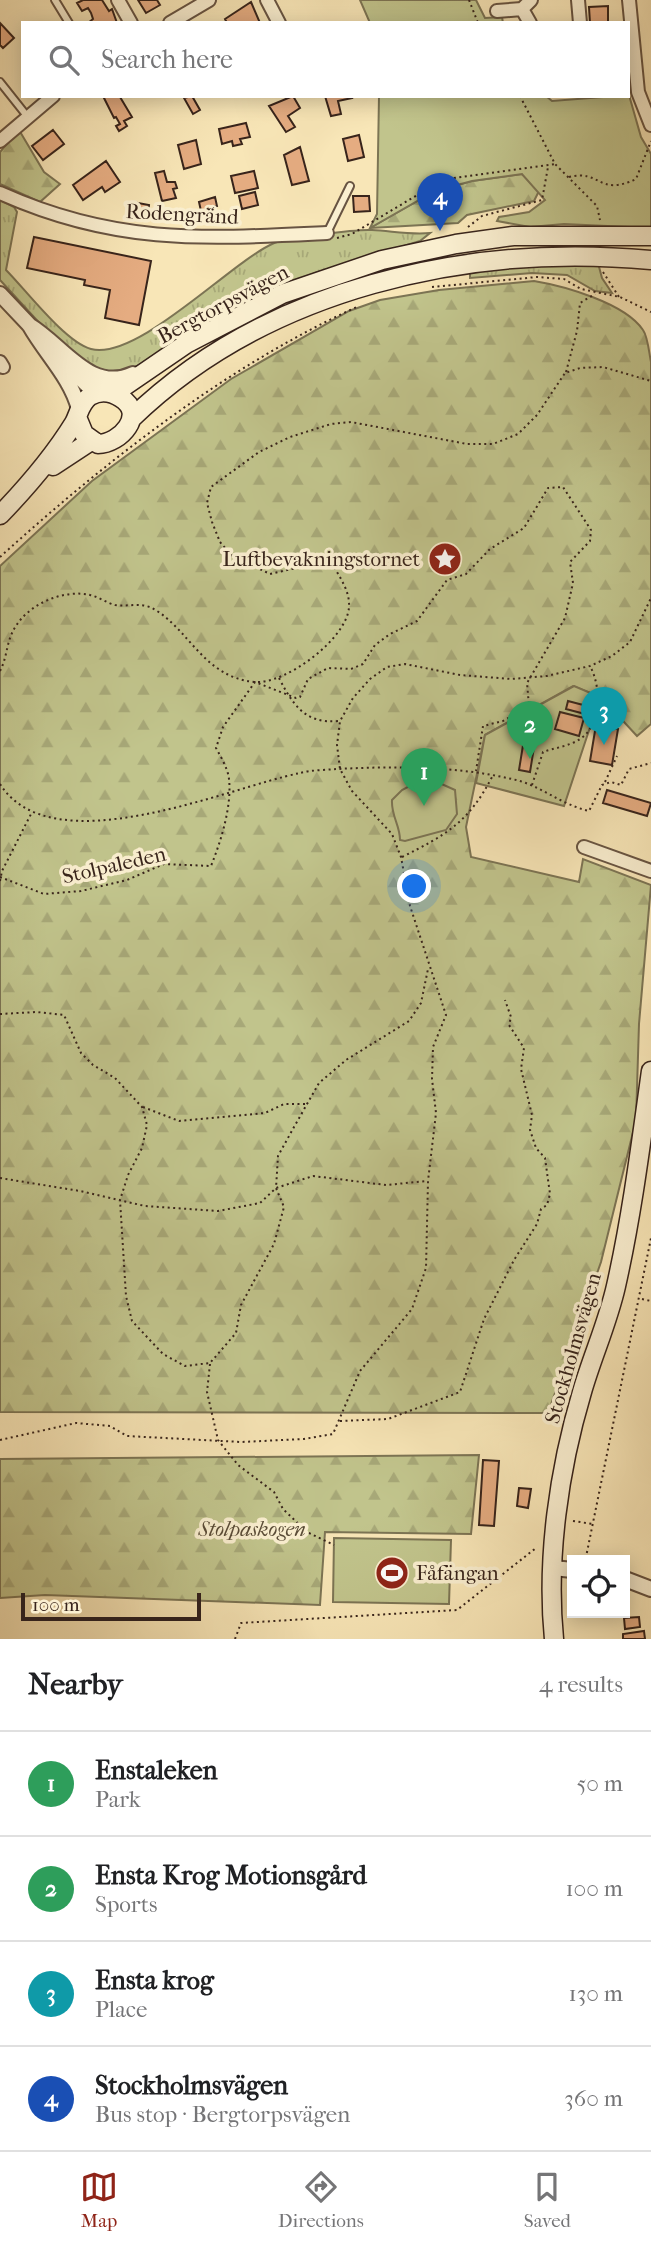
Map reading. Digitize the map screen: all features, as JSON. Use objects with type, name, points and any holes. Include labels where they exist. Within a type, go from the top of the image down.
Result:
[{"type":"main road","name":"Bergtorpsvägen","points":[[0,515],[55,453],[89,397],[109,393],[186,344],[282,294],[382,260],[456,244],[513,236],[651,236]]},
{"type":"main road","name":"Bergtorpsvägen","points":[[27,487],[76,448],[90,441],[107,444],[117,440],[128,428],[131,419],[172,381],[229,344],[292,314],[358,288],[489,260],[550,255],[651,260]]},
{"type":"main road","points":[[109,393],[124,400],[130,408],[131,419]]},
{"type":"main road","points":[[78,413],[79,427],[90,441]]},
{"type":"main road","name":"Stockholmsvägen","points":[[554,1639],[554,1568],[565,1458],[578,1406],[615,1289],[635,1192],[651,1071]]},
{"type":"street","points":[[118,0],[130,21]]},
{"type":"street","points":[[173,21],[209,0]]},
{"type":"street","points":[[267,0],[278,21]]},
{"type":"street","points":[[578,0],[580,21]]},
{"type":"street","points":[[629,0],[630,21]]},
{"type":"street","points":[[497,11],[527,4]]},
{"type":"street","points":[[630,37],[638,92],[648,106],[651,125]]},
{"type":"street","points":[[0,141],[50,98]]},
{"type":"street","name":"Rodengränd","points":[[0,193],[42,212],[107,229],[148,236],[229,238],[327,233]]},
{"type":"street","points":[[0,294],[87,385],[109,393]]},
{"type":"street","points":[[29,325],[46,335],[93,376],[103,380],[117,381],[131,375],[186,344]]},
{"type":"street","points":[[29,325],[44,352],[74,390],[78,413]]},
{"type":"street","points":[[584,847],[651,871]]},
{"type":"street","points":[[554,1568],[567,1569]]},
{"type":"street","points":[[630,1581],[651,1589]]},
{"type":"lane","points":[[55,0],[68,21]]},
{"type":"lane","points":[[0,82],[27,116]]},
{"type":"lane","points":[[327,233],[350,186]]},
{"type":"path","points":[[469,0],[477,21]]},
{"type":"path","points":[[521,98],[555,164],[597,206],[601,224]]},
{"type":"path","points":[[569,177],[583,174],[614,187],[624,185],[636,179],[651,141]]},
{"type":"path","points":[[327,233],[339,239],[352,234],[429,188],[454,178],[555,164]]},
{"type":"path","points":[[468,228],[482,216],[533,205],[541,200],[548,167]]},
{"type":"path","points":[[601,263],[604,276],[620,297]]},
{"type":"path","points":[[424,288],[537,276],[564,279],[595,294],[620,297],[651,313]]},
{"type":"path","points":[[255,682],[279,678],[293,672],[324,647],[340,628],[349,608],[346,588],[334,567],[314,564],[270,574],[231,555],[220,542],[212,522],[207,503],[211,487],[259,452],[290,437],[331,424],[351,422],[467,444],[493,444],[518,433],[537,415],[565,373],[577,331],[580,303],[595,294]]},
{"type":"path","points":[[0,557],[68,495],[171,418],[283,345],[369,301]]},
{"type":"path","points":[[565,373],[580,368],[603,367],[651,381]]},
{"type":"path","points":[[0,671],[6,643],[17,624],[32,609],[65,593],[90,595],[115,605],[140,604],[157,611],[212,665],[288,696],[300,697],[308,679],[328,668],[351,669],[363,664],[375,645],[390,634],[418,621],[447,580],[466,573],[490,549],[524,528],[548,488],[563,487],[591,530],[590,541],[570,562],[573,583],[565,618],[529,678],[526,692],[528,706],[503,721],[483,726],[476,771]]},
{"type":"path","points":[[0,1440],[76,1423],[110,1426],[127,1436],[218,1440],[304,1439],[333,1434],[360,1371],[412,1309],[426,1268],[428,1181],[436,1113],[432,1079],[433,1048],[446,1015],[428,968],[410,906],[401,858],[392,834],[352,791],[340,769],[337,745],[340,721],[353,698],[370,679],[387,667],[405,664],[491,678],[529,678],[590,666],[612,656],[630,642],[651,598]]},
{"type":"path","points":[[532,786],[543,752],[580,739],[588,730],[599,704],[590,666]]},
{"type":"path","points":[[279,678],[290,703],[321,723],[340,721]]},
{"type":"path","name":"Stolpaleden","points":[[0,879],[44,894],[81,891],[127,880],[164,864],[211,866],[229,794],[229,776],[216,748],[223,727],[255,682]]},
{"type":"path","points":[[0,784],[8,797],[31,813],[51,819],[103,819],[174,810],[301,772],[340,769],[476,771],[532,786],[547,796],[589,811],[606,783],[617,756]]},
{"type":"path","points":[[606,783],[621,785],[629,769],[651,763]]},
{"type":"path","points":[[401,858],[458,826],[478,804],[492,776]]},
{"type":"path","points":[[0,879],[31,813]]},
{"type":"path","points":[[334,1545],[307,1532],[283,1509],[274,1492],[238,1465],[218,1440],[207,1392],[210,1363],[236,1333],[241,1305],[274,1244],[284,1207],[276,1188],[278,1156],[319,1083],[346,1060],[409,1021],[421,1003],[428,968]]},
{"type":"path","points":[[340,1421],[388,1419],[460,1392],[484,1319],[514,1259],[537,1224],[541,1209],[547,1205],[550,1194],[545,1158],[536,1148],[530,1130],[532,1115],[521,1069],[524,1048],[509,1025],[511,1017],[505,1000]]},
{"type":"path","points":[[0,1014],[37,1012],[64,1015],[81,1053],[93,1065],[115,1078],[142,1107],[148,1125],[142,1148],[128,1175],[120,1200],[126,1296],[132,1321],[146,1338],[185,1366],[210,1363]]},
{"type":"path","points":[[142,1107],[179,1121],[228,1118],[265,1113],[284,1104],[307,1104]]},
{"type":"path","points":[[0,1178],[145,1206],[218,1211],[260,1203],[276,1188],[313,1176],[386,1185],[428,1181]]},
{"type":"path","points":[[586,1555],[651,1238]]},
{"type":"path","points":[[640,1299],[651,1301]]},
{"type":"path","points":[[557,1519],[593,1524]]},
{"type":"path","points":[[235,1639],[242,1623],[457,1611],[543,1543]]},
{"type":"green space","points":[[360,0],[476,0],[485,18],[502,17],[503,21],[369,21]]},
{"type":"green space","points":[[379,98],[548,98],[552,101],[630,98],[641,137],[651,154],[651,228],[564,224],[530,227],[497,221],[499,217],[529,212],[545,200],[522,174],[472,181],[435,191],[370,228],[377,214]]},
{"type":"green space","points":[[19,130],[44,172],[60,184],[40,202],[0,184],[0,152]]},
{"type":"green space","points":[[522,174],[539,191],[534,201],[467,215],[458,223],[370,228],[435,191],[472,181]]},
{"type":"green space","points":[[0,200],[14,207],[17,212],[6,270],[58,326],[70,337],[91,349],[110,349],[133,340],[157,326],[272,244],[364,230],[430,233],[420,241],[315,273],[249,302],[123,374],[102,375],[55,340],[0,280]]},
{"type":"green space","points":[[598,263],[602,278],[612,293],[595,291],[567,275],[532,273],[470,278],[470,269]]},
{"type":"green space","points":[[534,281],[593,297],[623,312],[643,330],[651,362],[651,724],[637,736],[601,697],[573,686],[485,735],[466,827],[471,857],[579,882],[583,859],[651,885],[639,1024],[636,1120],[601,1262],[548,1413],[0,1412],[0,566],[92,481],[231,379],[349,311],[380,300],[439,290]]},
{"type":"green space","points":[[574,686],[600,697],[564,806],[476,783],[485,735]]},
{"type":"green space","points":[[419,781],[435,781],[455,790],[457,814],[446,830],[400,840],[392,800],[402,790]]},
{"type":"green space","name":"Stolpaskogen","points":[[479,1455],[471,1534],[325,1532],[320,1605],[45,1595],[0,1598],[0,1459]]},
{"type":"green space","name":"Fåfängan","points":[[334,1538],[451,1540],[449,1604],[333,1602]]},
{"type":"building","points":[[83,0],[102,0],[109,11],[112,9],[116,21],[90,21],[93,19],[88,8],[82,11],[77,3]]},
{"type":"building","points":[[138,0],[157,0],[160,5],[146,13]]},
{"type":"building","points":[[251,2],[259,21],[226,21],[225,19]]},
{"type":"building","points":[[608,6],[608,21],[590,21],[589,7]]},
{"type":"building","points":[[0,23],[14,38],[3,48],[0,45]]},
{"type":"building","points":[[104,98],[121,98],[132,117],[124,121],[127,126],[119,131],[116,126],[120,124],[116,117],[114,118]]},
{"type":"building","points":[[184,98],[193,98],[200,110],[193,114]]},
{"type":"building","points":[[294,98],[300,108],[288,116],[295,127],[286,132],[269,106]]},
{"type":"building","points":[[326,98],[352,98],[338,101],[341,114],[331,116]]},
{"type":"building","points":[[246,123],[250,137],[240,139],[242,144],[233,146],[232,141],[222,144],[219,129]]},
{"type":"building","points":[[53,130],[64,144],[43,160],[32,146]]},
{"type":"building","points":[[359,135],[364,157],[348,161],[343,139]]},
{"type":"building","points":[[196,140],[201,164],[184,169],[178,145]]},
{"type":"building","points":[[300,147],[309,181],[292,185],[284,155]]},
{"type":"building","points":[[106,161],[120,182],[105,192],[102,187],[83,200],[73,185]]},
{"type":"building","points":[[164,171],[167,182],[175,182],[177,188],[173,189],[176,198],[162,201],[155,173]]},
{"type":"building","points":[[254,171],[258,188],[235,193],[231,176]]},
{"type":"building","points":[[255,192],[258,205],[242,209],[239,196]]},
{"type":"building","points":[[353,196],[369,196],[370,211],[354,212]]},
{"type":"building","points":[[215,197],[217,206],[201,211],[199,202]]},
{"type":"building","points":[[138,203],[149,205],[148,215],[136,213]]},
{"type":"building","points":[[34,237],[151,261],[139,325],[105,318],[110,290],[84,285],[85,280],[27,268]]},
{"type":"building","points":[[568,701],[587,706],[585,714],[566,709]]},
{"type":"building","points":[[560,712],[584,718],[579,736],[555,729]]},
{"type":"building","points":[[596,725],[618,729],[612,765],[590,761]]},
{"type":"building","points":[[525,733],[536,735],[530,772],[519,770]]},
{"type":"building","points":[[607,790],[651,803],[647,816],[603,803]]},
{"type":"building","points":[[483,1460],[499,1461],[494,1526],[479,1525]]},
{"type":"building","points":[[519,1488],[531,1489],[528,1508],[517,1506]]},
{"type":"building","points":[[639,1617],[640,1627],[625,1629],[624,1618]]},
{"type":"building","points":[[644,1631],[645,1639],[623,1639],[623,1634]]},
{"type":"place","name":"Stockholmsvägen","points":[[440,231]]},
{"type":"place","name":"Luftbevakningstornet","points":[[445,559]]},
{"type":"place","name":"Ensta krog","points":[[604,745]]},
{"type":"place","name":"Ensta Krog Motionsgård","points":[[530,759]]},
{"type":"place","name":"Enstaleken","points":[[424,806]]},
{"type":"place","name":"Fåfängan","points":[[392,1573]]}]
